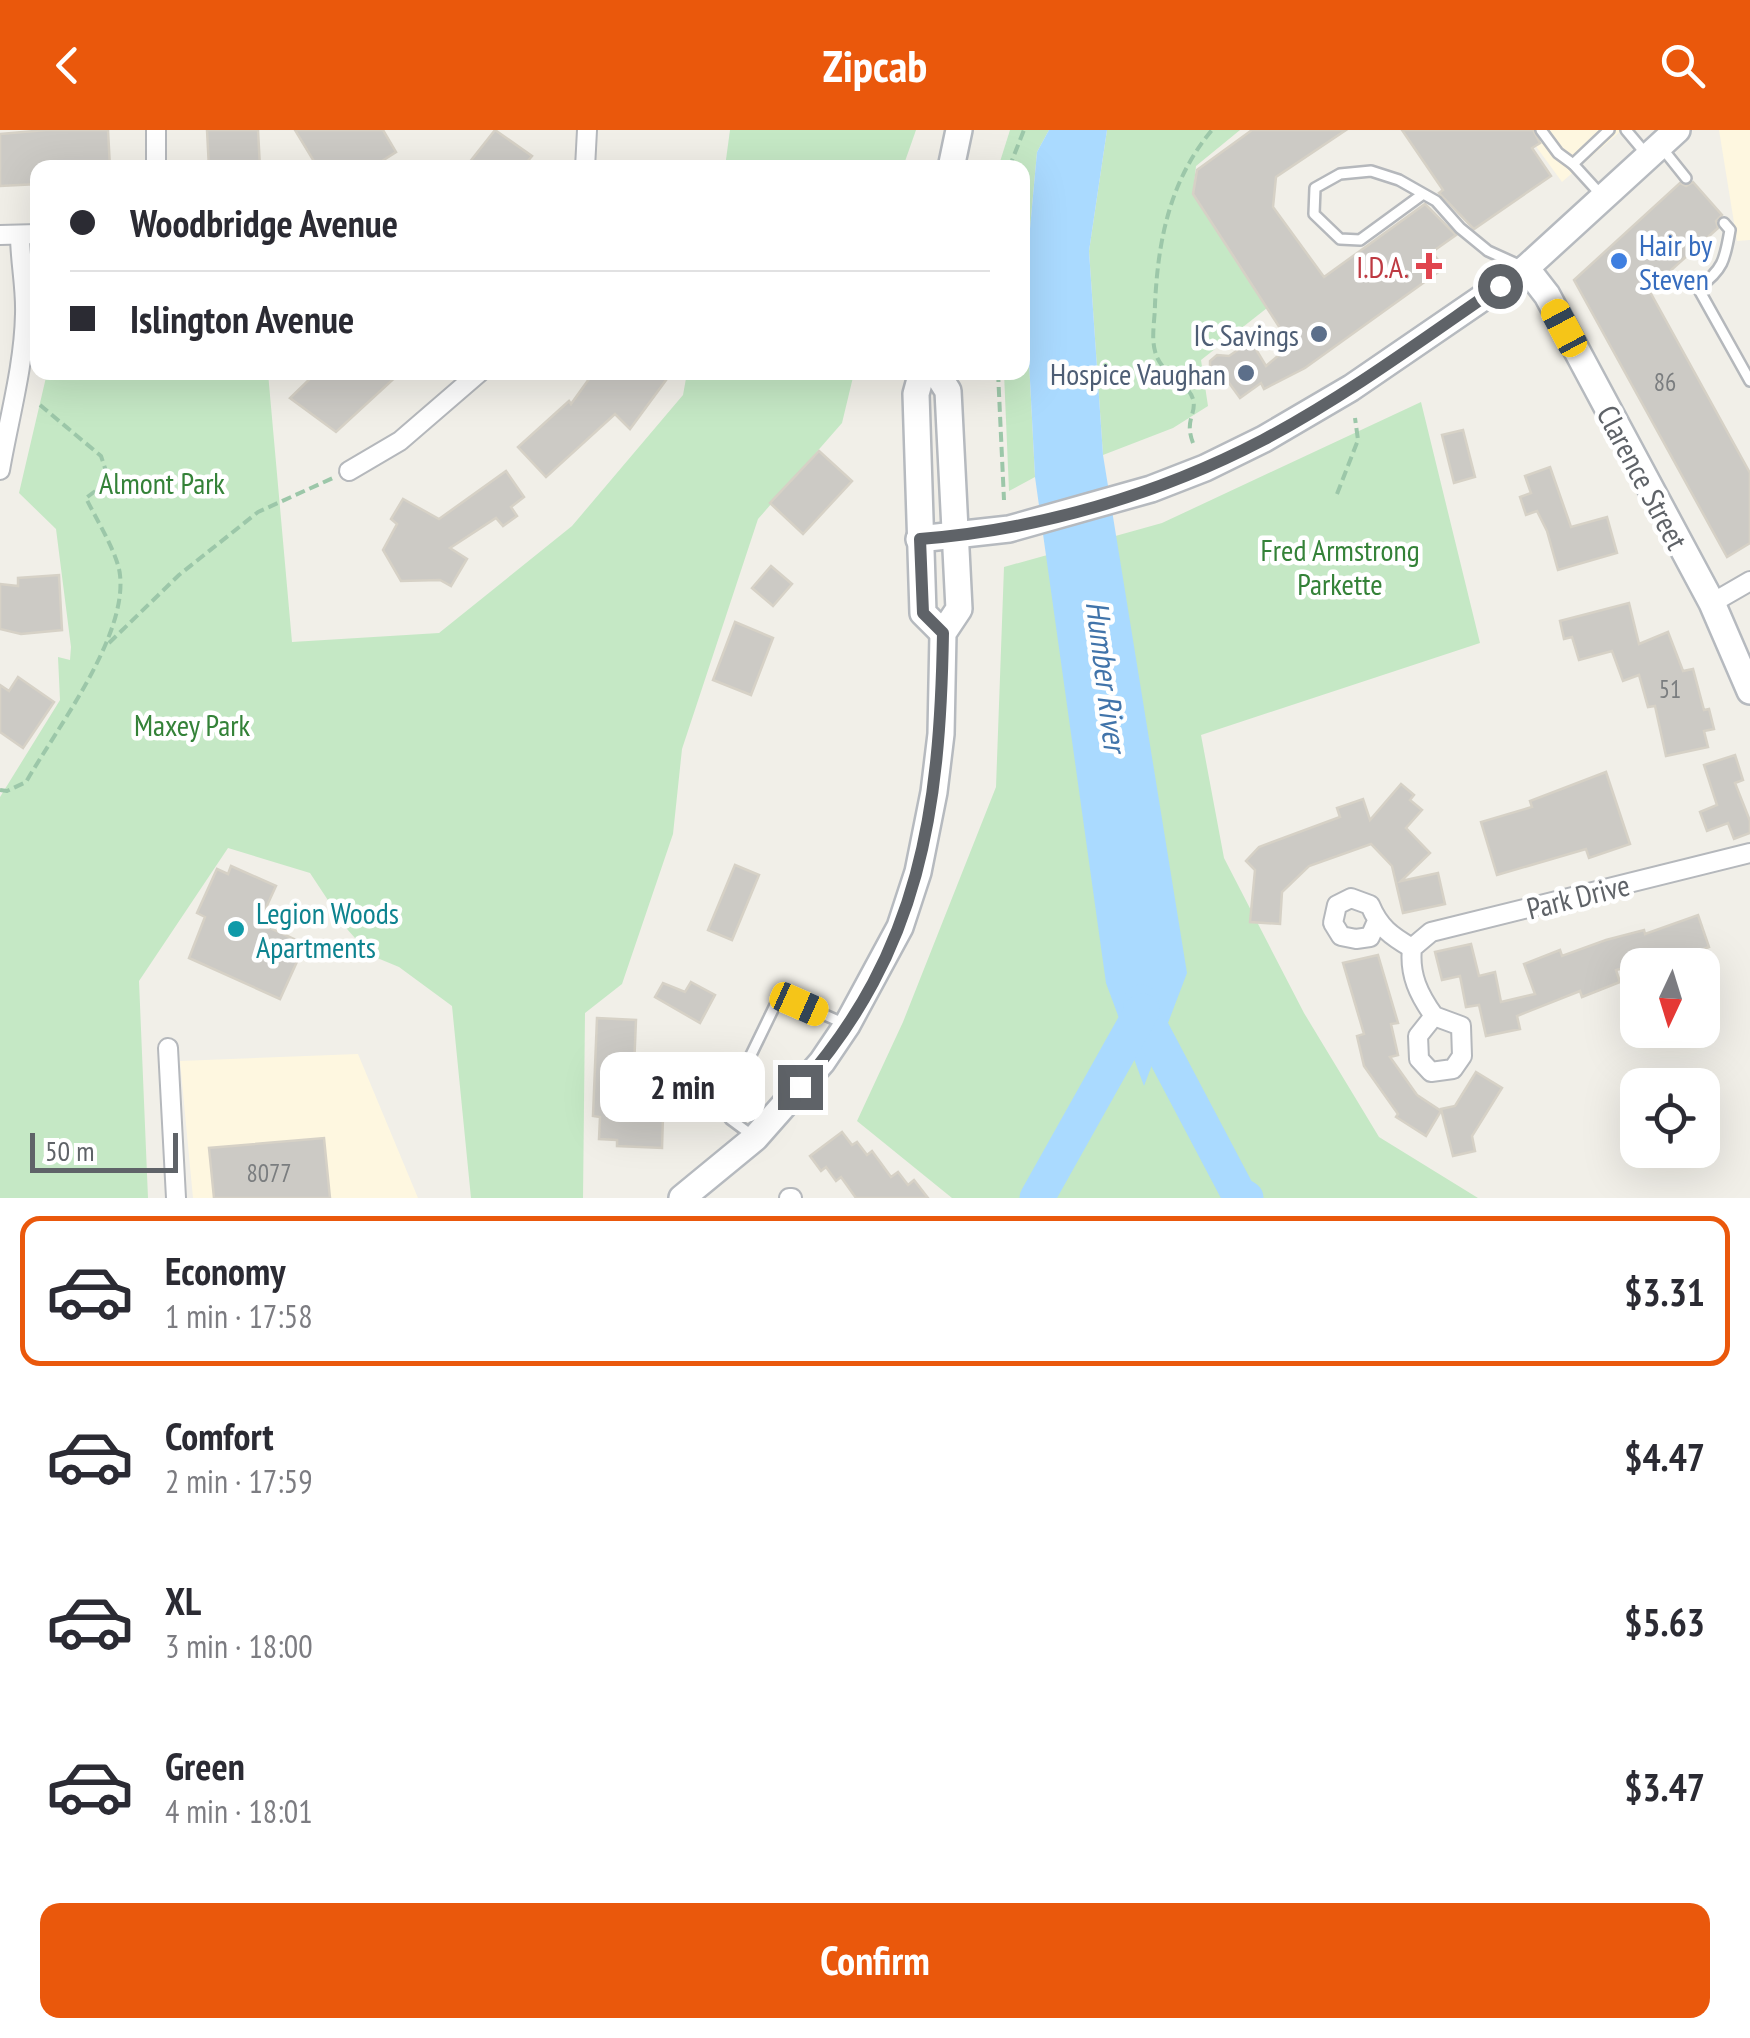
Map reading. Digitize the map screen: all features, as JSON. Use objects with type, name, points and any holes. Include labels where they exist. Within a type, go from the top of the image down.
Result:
[{"type":"street","points":[[156,130],[156,160]]},
{"type":"street","points":[[585,160],[587,130]]},
{"type":"street","points":[[953,160],[959,130]]},
{"type":"street","points":[[920,539],[1010,529],[1150,489],[1264,439],[1351,388],[1526,268],[1662,144]]},
{"type":"street","points":[[0,235],[29,234],[20,271],[25,310],[20,369],[0,470]]},
{"type":"street","name":"Clarence Street","points":[[1526,268],[1548,295],[1712,603],[1750,690]]},
{"type":"street","points":[[349,471],[400,441],[471,380]]},
{"type":"street","points":[[920,380],[916,394],[923,613],[943,633]]},
{"type":"street","points":[[685,1197],[755,1138],[822,1062],[847,1025],[900,927],[918,872],[941,734],[943,633],[959,609],[948,391],[941,380]]},
{"type":"street","points":[[1712,603],[1750,581]]},
{"type":"street","name":"Park Drive","points":[[1412,948],[1431,932],[1750,853]]},
{"type":"street","points":[[1377,921],[1390,936],[1412,948],[1410,963],[1419,996],[1434,1016]]},
{"type":"street","points":[[168,1048],[176,1198]]},
{"type":"lane","points":[[1541,130],[1604,200]]},
{"type":"lane","points":[[1573,164],[1609,130]]},
{"type":"lane","points":[[1626,130],[1662,144],[1686,178]]},
{"type":"lane","points":[[1423,194],[1360,240],[1340,239],[1314,214],[1315,188],[1340,174],[1371,171],[1399,180],[1436,201],[1460,228],[1488,250],[1526,268]]},
{"type":"lane","points":[[1724,223],[1730,230],[1726,256],[1718,274],[1698,288],[1750,381]]},
{"type":"lane","points":[[755,1138],[730,1119],[733,1092],[780,995],[847,1025]]},
{"type":"path","points":[[1012,160],[1024,130]]},
{"type":"path","points":[[1194,444],[1188,429],[1194,402],[1190,392],[1169,376],[1154,348],[1156,295],[1162,231],[1178,183],[1212,130]]},
{"type":"path","points":[[998,380],[1004,500]]},
{"type":"path","points":[[0,790],[8,791],[26,782],[106,646],[119,614],[120,572],[86,498],[102,486],[107,474],[101,456],[40,405]]},
{"type":"path","points":[[1337,494],[1358,440],[1355,418]]},
{"type":"path","points":[[106,646],[179,575],[258,512],[349,471]]},
{"type":"shaded area","points":[[1524,130],[1622,130],[1562,182]]},
{"type":"shaded area","points":[[1719,130],[1750,130],[1750,240],[1737,241]]},
{"type":"shaded area","points":[[358,1054],[418,1198],[193,1198],[180,1061]]},
{"type":"green space","points":[[730,130],[916,130],[905,160],[726,160]]},
{"type":"green space","points":[[1010,130],[1049,130],[1037,152],[1030,229],[1030,160],[1001,160]]},
{"type":"green space","points":[[1107,130],[1240,130],[1196,166],[1193,194],[1267,308],[1201,360],[1208,406],[1173,428],[1103,455],[1089,251]]},
{"type":"green space","name":"Maxey Park","points":[[45,380],[269,380],[292,642],[439,633],[572,526],[683,395],[686,380],[852,380],[842,423],[758,519],[682,749],[673,834],[622,984],[585,1013],[583,1198],[471,1198],[452,1006],[399,967],[370,955],[347,929],[310,873],[228,848],[139,981],[148,1198],[0,1198],[0,797],[60,700],[58,657],[70,660],[71,647],[56,529],[19,493]]},
{"type":"green space","points":[[1004,380],[1030,380],[1035,477],[1009,491]]},
{"type":"green space","name":"Fred Armstrong Parkette","points":[[1421,402],[1480,643],[1201,735],[1224,858],[1304,1013],[1379,1137],[1478,1198],[952,1198],[857,1121],[903,1022],[996,787],[1004,567],[1162,523]]},
{"type":"water","points":[[1049,130],[1107,130],[1089,251],[1103,455],[1187,973],[1144,1086],[1106,983],[1035,477],[1030,380],[1030,229],[1037,152]]},
{"type":"building","points":[[108,130],[110,160],[30,160],[30,184],[0,186],[0,134]]},
{"type":"building","points":[[207,130],[258,130],[260,160],[209,160]]},
{"type":"building","points":[[295,130],[383,130],[396,152],[384,160],[313,160]]},
{"type":"building","points":[[495,130],[532,156],[529,160],[471,160]]},
{"type":"building","points":[[1252,130],[1346,130],[1276,177],[1273,207],[1324,277],[1425,204],[1456,235],[1432,252],[1444,268],[1305,368],[1264,389],[1261,383],[1240,398],[1224,376],[1216,376],[1210,369],[1210,361],[1217,355],[1229,356],[1251,341],[1266,366],[1291,345],[1193,194],[1197,170]]},
{"type":"building","points":[[1402,130],[1533,130],[1540,143],[1532,148],[1551,176],[1474,229],[1439,193],[1443,190]]},
{"type":"building","points":[[1693,182],[1722,215],[1716,221],[1718,228],[1649,290],[1750,473],[1750,543],[1727,557],[1574,280],[1680,183],[1686,186]]},
{"type":"building","points":[[309,380],[392,380],[336,432],[290,398]]},
{"type":"building","points":[[588,380],[666,380],[630,429],[615,414],[546,477],[518,447],[569,401],[571,404]]},
{"type":"building","points":[[1463,430],[1475,477],[1454,483],[1442,435]]},
{"type":"building","points":[[819,451],[852,481],[803,534],[770,503]]},
{"type":"building","points":[[1550,467],[1571,527],[1607,517],[1617,553],[1558,570],[1537,511],[1526,515],[1520,497],[1531,493],[1525,476]]},
{"type":"building","points":[[506,471],[524,497],[511,507],[517,516],[503,526],[496,518],[450,548],[467,559],[451,586],[440,580],[401,581],[383,550],[397,524],[391,519],[403,499],[439,519]]},
{"type":"building","points":[[771,566],[792,584],[773,606],[752,588]]},
{"type":"building","points":[[59,575],[62,630],[21,634],[0,629],[0,584],[18,586],[18,578]]},
{"type":"building","points":[[1629,603],[1639,644],[1668,632],[1683,671],[1693,669],[1704,710],[1709,709],[1714,729],[1704,731],[1708,747],[1666,756],[1655,706],[1648,707],[1639,675],[1623,681],[1612,651],[1579,660],[1572,637],[1564,639],[1560,621]]},
{"type":"building","points":[[735,622],[773,638],[751,695],[713,680]]},
{"type":"building","points":[[18,677],[54,702],[23,748],[0,732],[0,685],[9,691]]},
{"type":"building","points":[[1735,755],[1743,780],[1735,783],[1750,821],[1750,833],[1734,839],[1728,823],[1707,831],[1700,812],[1717,805],[1704,765]]},
{"type":"building","points":[[1606,772],[1630,844],[1589,858],[1586,849],[1497,875],[1481,822],[1532,807],[1530,801]]},
{"type":"building","points":[[1401,784],[1414,795],[1410,800],[1422,810],[1406,828],[1430,853],[1401,881],[1438,873],[1445,904],[1403,913],[1392,866],[1371,844],[1309,866],[1282,892],[1280,924],[1250,922],[1255,870],[1246,861],[1259,847],[1340,817],[1337,808],[1363,799],[1370,820]]},
{"type":"building","points":[[735,865],[759,875],[732,940],[708,930]]},
{"type":"building","name":"Legion Woods Apartments","points":[[231,866],[276,886],[259,923],[305,944],[280,999],[189,958],[205,917],[197,913],[217,869],[228,874]]},
{"type":"building","points":[[1698,915],[1709,947],[1620,948],[1620,969],[1616,970],[1620,982],[1582,997],[1580,991],[1517,1016],[1520,1029],[1486,1036],[1479,1005],[1466,1007],[1460,976],[1442,980],[1435,952],[1471,944],[1479,976],[1495,972],[1501,1002],[1535,994],[1524,964],[1560,950],[1562,956],[1606,940],[1644,930],[1645,934]]},
{"type":"building","points":[[1378,955],[1398,1023],[1391,1024],[1398,1055],[1390,1057],[1417,1095],[1441,1111],[1426,1136],[1396,1117],[1398,1114],[1364,1066],[1357,1036],[1364,1034],[1343,963]]},
{"type":"building","points":[[691,982],[715,995],[700,1023],[655,997],[663,983],[685,992]]},
{"type":"building","points":[[597,1018],[636,1020],[632,1115],[663,1116],[662,1148],[617,1146],[617,1140],[599,1139],[600,1117],[593,1116]]},
{"type":"building","points":[[1476,1072],[1502,1088],[1472,1136],[1475,1151],[1453,1156],[1441,1109],[1455,1106]]},
{"type":"building","points":[[842,1132],[867,1155],[872,1151],[891,1177],[898,1172],[908,1185],[914,1180],[928,1198],[856,1198],[841,1177],[836,1181],[826,1167],[821,1171],[810,1156]]},
{"type":"building","points":[[324,1138],[330,1198],[214,1198],[209,1148]]},
{"type":"waterway","name":"Humber River","points":[[1141,1002],[1142,1011],[1238,1193],[1246,1198]]},
{"type":"waterway","points":[[1037,1198],[1142,1011]]},
{"type":"place","name":"Hair by Steven","points":[[1619,261]]},
{"type":"place","name":"I.D.A.","points":[[1429,266]]},
{"type":"place","name":"IC Savings","points":[[1319,334]]},
{"type":"place","name":"Hospice Vaughan","points":[[1246,373]]},
{"type":"place","name":"Legion Woods Apartments","points":[[236,929]]},
{"type":"route","points":[[800,1087],[847,1025],[880,968],[900,927],[918,872],[941,734],[943,633],[923,613],[920,539],[1010,529],[1150,489],[1205,468],[1351,388],[1500,286]]},
{"type":"park label","name":"Almont Park","points":[[162,482]]}]
